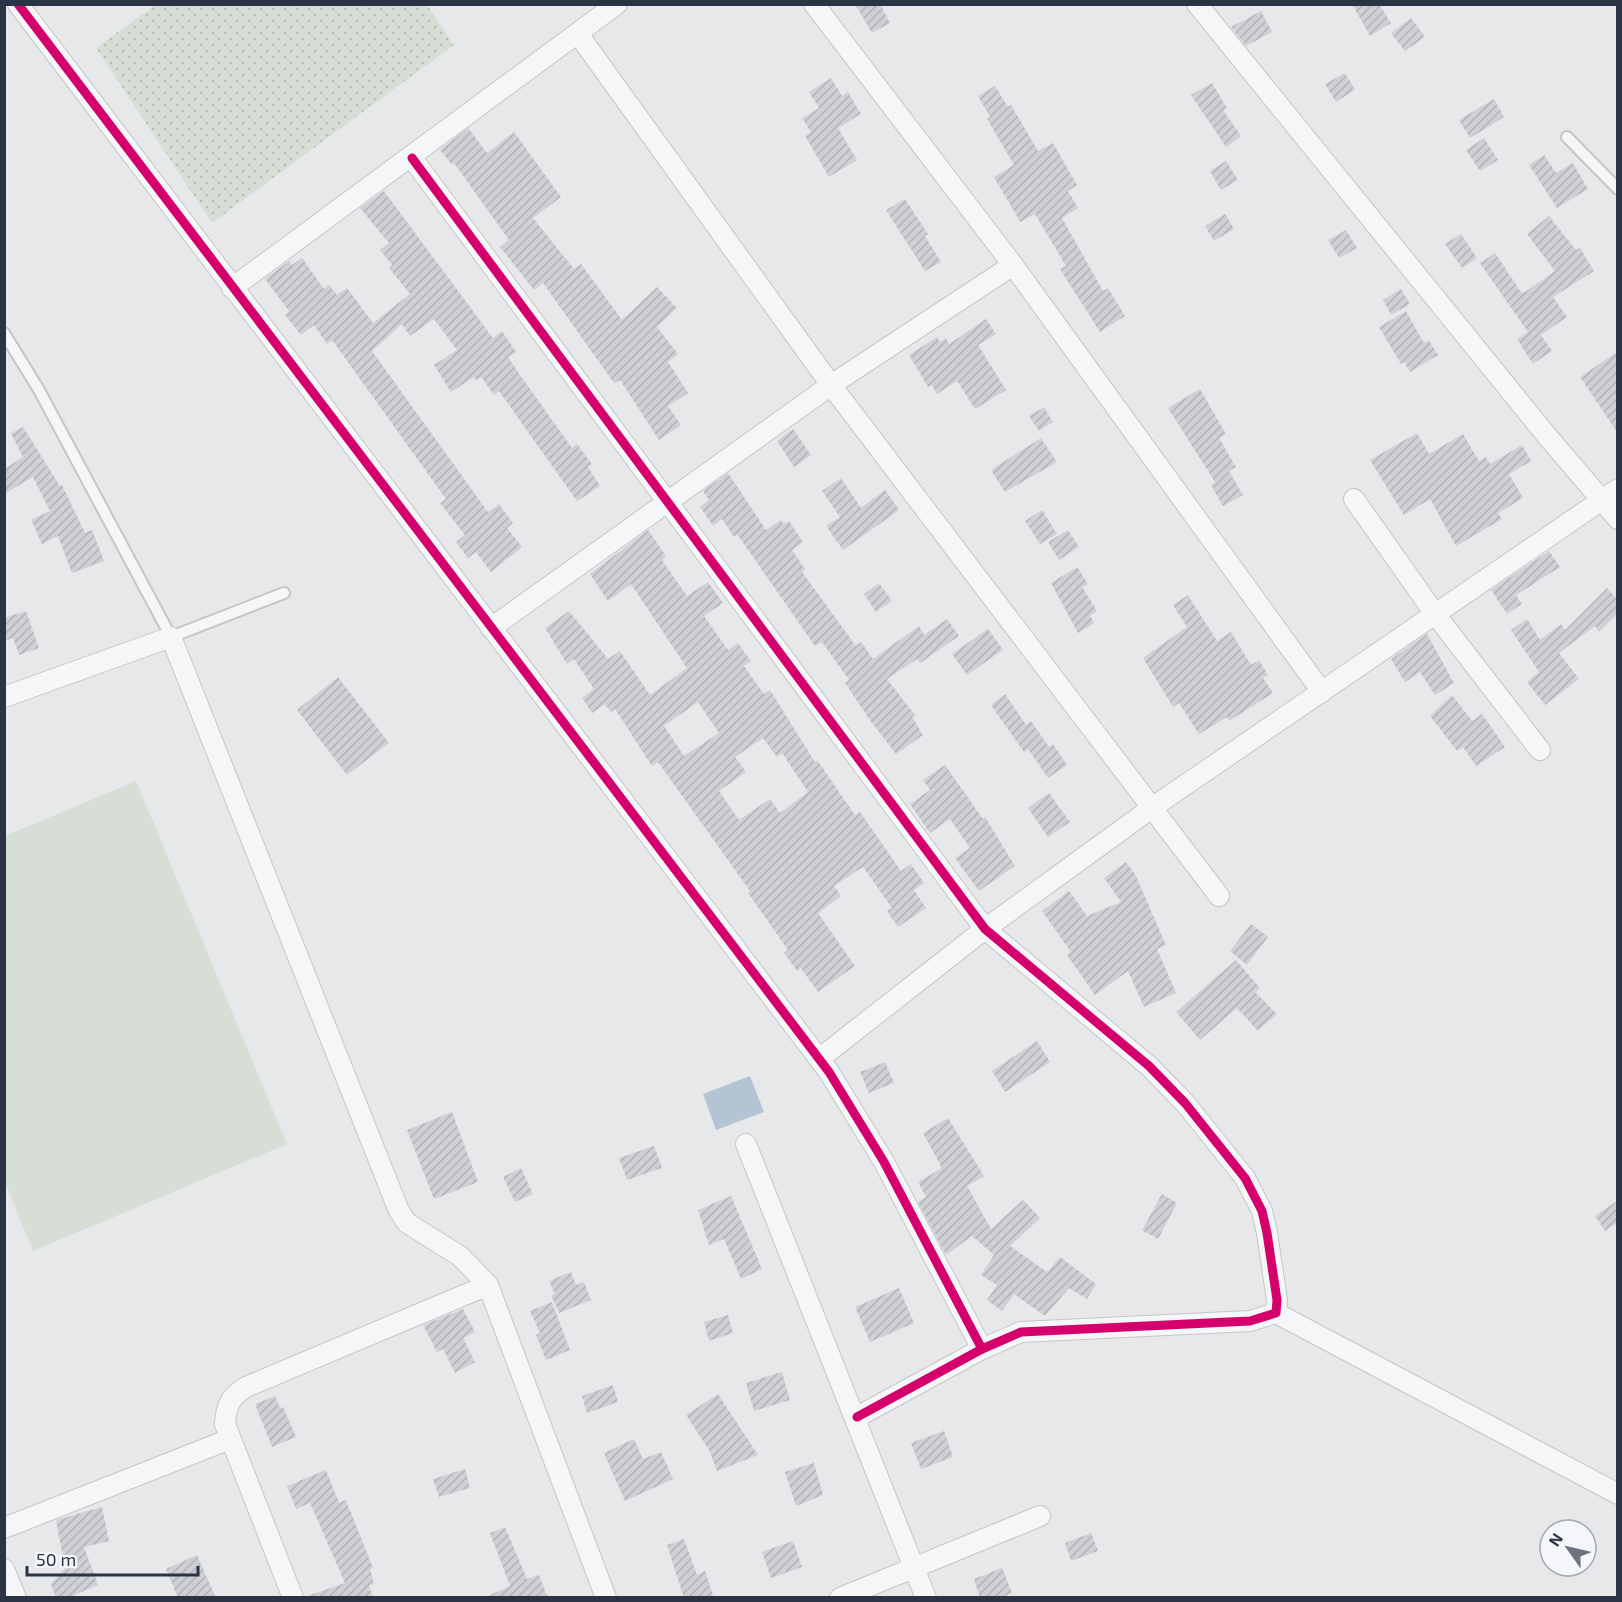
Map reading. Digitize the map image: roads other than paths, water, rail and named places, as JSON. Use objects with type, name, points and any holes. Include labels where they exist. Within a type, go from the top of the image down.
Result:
[{"type":"street","points":[[18,4],[819,1059],[884,1162],[982,1349]]},
{"type":"street","points":[[232,288],[412,158],[617,4]]},
{"type":"street","points":[[814,4],[1013,265],[1322,692]]},
{"type":"street","points":[[1197,4],[1532,418],[1610,494],[1617,519]]},
{"type":"street","points":[[578,34],[831,385],[1219,896]]},
{"type":"street","points":[[412,158],[985,929],[1149,1066],[1185,1103],[1245,1178],[1262,1211],[1276,1290],[1276,1313]]},
{"type":"street","points":[[491,628],[831,385],[1013,265]]},
{"type":"street","points":[[819,1059],[985,929],[1153,807],[1610,494]]},
{"type":"street","points":[[1354,499],[1435,614],[1540,750]]},
{"type":"street","points":[[4,697],[171,637],[399,1211],[407,1223],[460,1256],[488,1285],[606,1598]]},
{"type":"street","points":[[746,1144],[857,1417],[926,1598]]},
{"type":"street","points":[[292,1598],[225,1424],[226,1409],[234,1395],[246,1387],[488,1285]]},
{"type":"street","points":[[857,1417],[982,1349],[1021,1332],[1250,1321],[1276,1313],[1617,1494]]},
{"type":"street","points":[[4,1528],[231,1439]]},
{"type":"street","points":[[840,1598],[1040,1516]]},
{"type":"street","points":[[4,1569],[16,1598]]},
{"type":"lane","points":[[1567,137],[1617,189]]},
{"type":"lane","points":[[4,333],[39,390],[171,637],[284,593]]},
{"type":"water","points":[[750,1076],[764,1112],[716,1130],[703,1094]]}]
